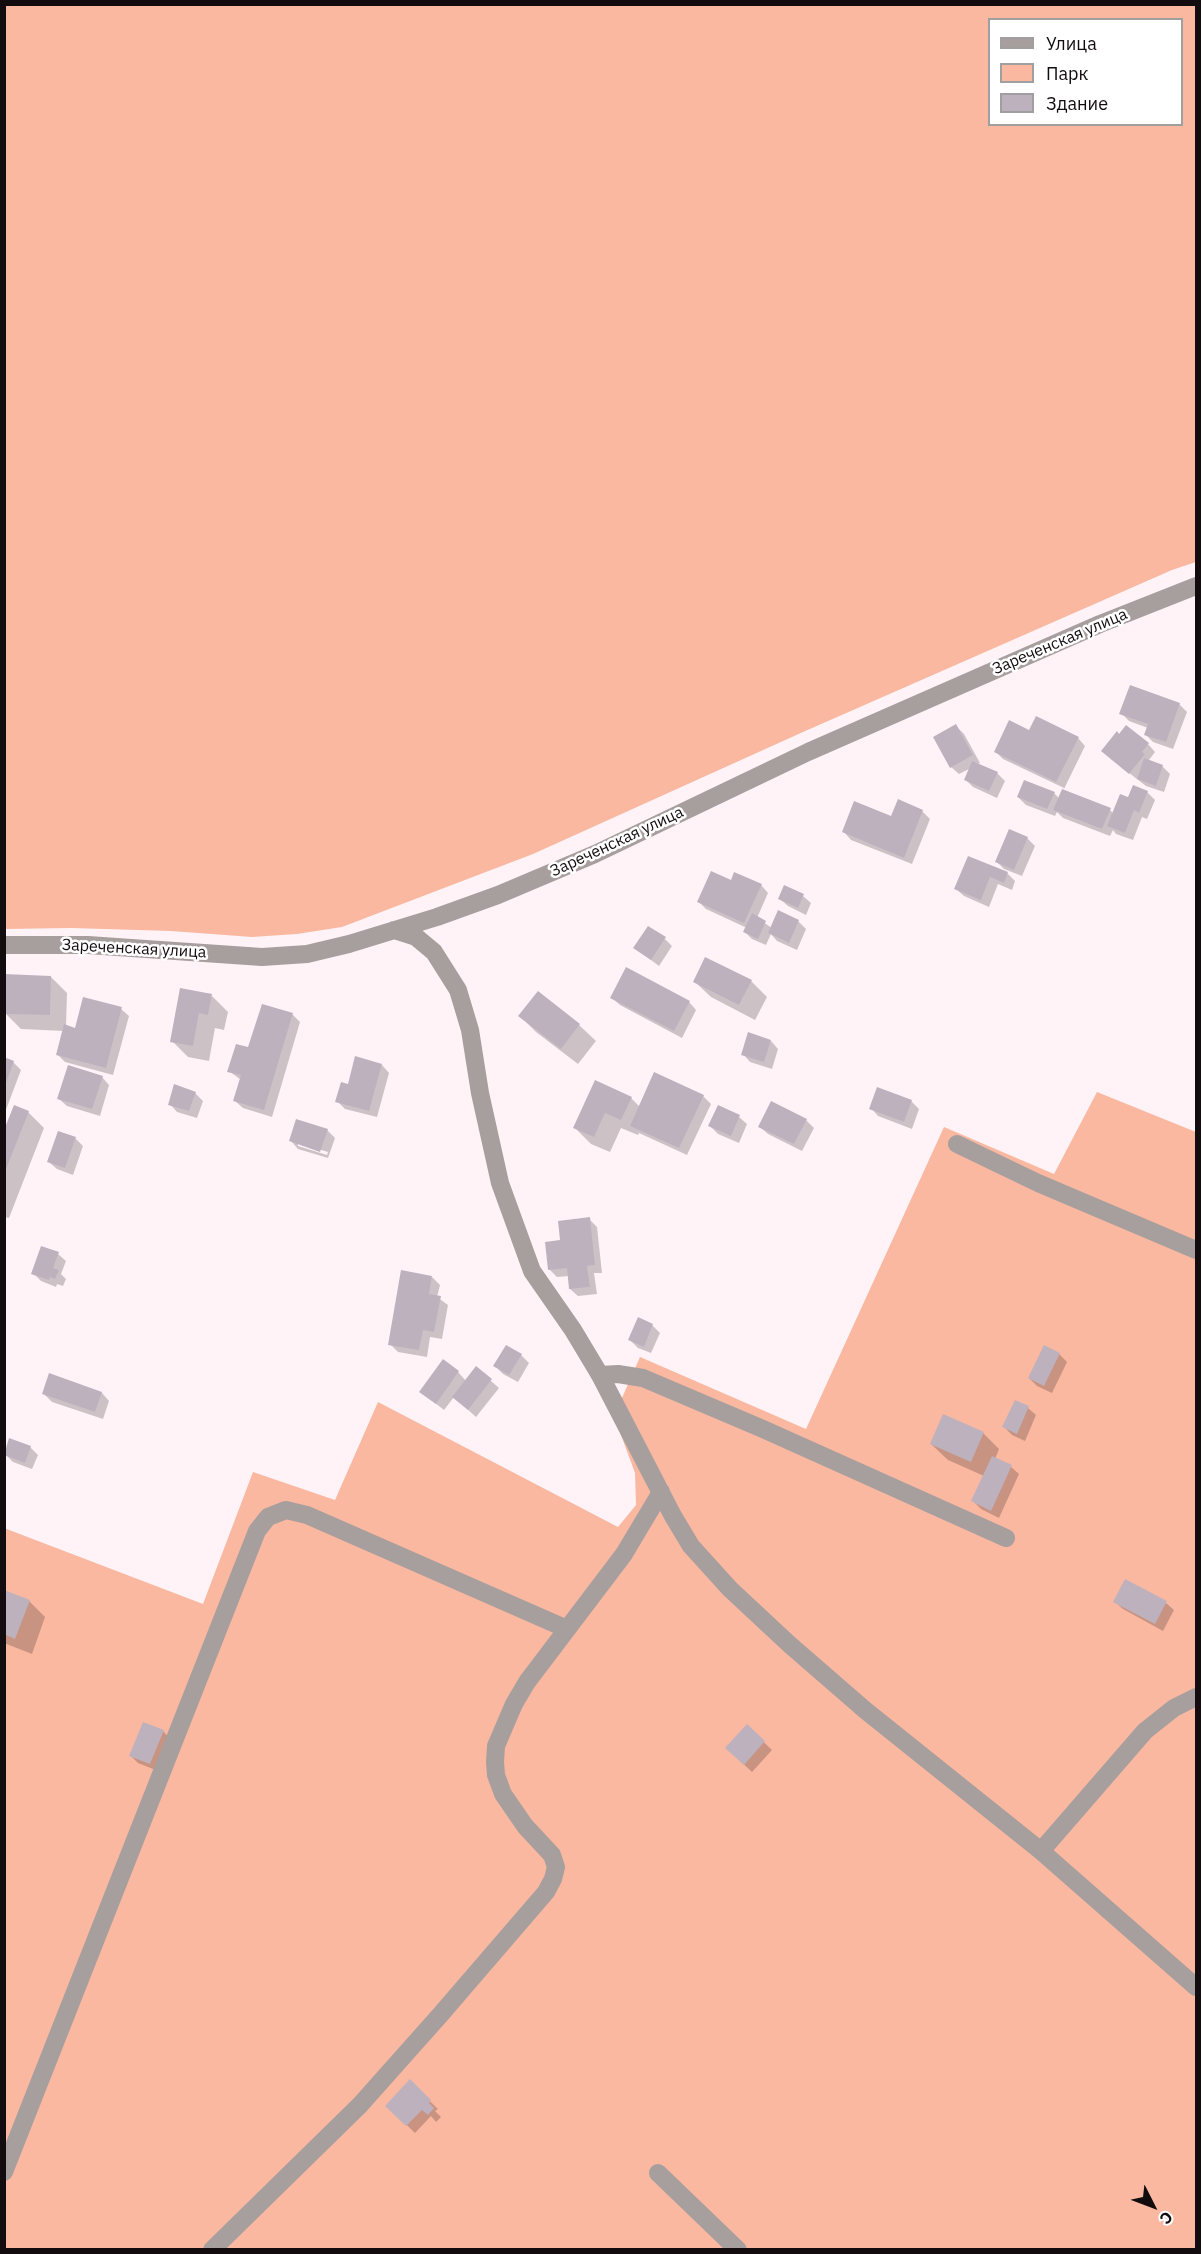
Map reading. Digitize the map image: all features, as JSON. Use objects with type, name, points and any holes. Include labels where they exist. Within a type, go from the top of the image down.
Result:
[{"type":"street","name":"Зареченская улица","points":[[4,945],[88,945],[262,957],[307,954],[394,930],[498,895],[562,868],[819,747],[1100,624],[1197,586]]},
{"type":"street","points":[[394,930],[416,937],[435,952],[458,990],[470,1030],[480,1093],[500,1183],[532,1271],[573,1330],[600,1375],[691,1546],[738,1597],[866,1710],[1041,1851],[1197,1987]]},
{"type":"street","points":[[957,1144],[1038,1183],[1197,1250]]},
{"type":"street","points":[[600,1375],[618,1374],[643,1378],[1006,1538]]},
{"type":"street","points":[[212,2250],[360,2104],[546,1892],[556,1867],[552,1856],[512,1809],[503,1794],[496,1775],[496,1746],[514,1704],[527,1682],[624,1554],[661,1492]]},
{"type":"street","points":[[4,2172],[257,1531],[268,1517],[286,1510],[307,1515],[567,1629]]},
{"type":"street","points":[[1041,1851],[1145,1731],[1174,1708],[1197,1697]]},
{"type":"street","points":[[658,2173],[738,2250]]},
{"type":"green space","points":[[4,5],[1196,5],[1196,562],[1172,570],[803,732],[533,854],[342,927],[297,934],[252,937],[171,931],[5,929]]},
{"type":"green space","points":[[1097,1092],[1196,1132],[1196,2249],[5,2249],[4,1528],[203,1604],[253,1472],[335,1500],[378,1402],[618,1527],[636,1505],[635,1473],[614,1416],[640,1357],[806,1429],[944,1127],[1054,1174]]},
{"type":"building","points":[[1130,685],[1180,703],[1166,742],[1144,735],[1148,724],[1119,714]]},
{"type":"building","points":[[1036,716],[1079,737],[1056,782],[994,752],[1009,720],[1029,730]]},
{"type":"building","points":[[956,724],[973,755],[950,768],[933,737]]},
{"type":"building","points":[[1126,725],[1149,743],[1142,752],[1145,754],[1129,774],[1101,751],[1117,731],[1119,734]]},
{"type":"building","points":[[1144,758],[1163,765],[1156,786],[1137,779]]},
{"type":"building","points":[[972,761],[998,772],[989,791],[964,780]]},
{"type":"building","points":[[1024,780],[1055,792],[1047,809],[1017,797]]},
{"type":"building","points":[[1133,785],[1148,791],[1139,813],[1134,810],[1125,833],[1107,826],[1120,794],[1128,797]]},
{"type":"building","points":[[1062,789],[1111,808],[1102,829],[1053,810]]},
{"type":"building","points":[[898,799],[923,810],[904,858],[842,832],[854,801],[891,816]]},
{"type":"building","points":[[1009,829],[1028,837],[1014,870],[995,862]]},
{"type":"building","points":[[968,856],[1008,872],[1004,883],[990,877],[981,900],[954,889]]},
{"type":"building","points":[[711,871],[731,880],[734,872],[762,884],[744,923],[697,902]]},
{"type":"building","points":[[784,885],[804,894],[798,908],[778,899]]},
{"type":"building","points":[[778,910],[799,920],[789,943],[768,933]]},
{"type":"building","points":[[752,913],[766,921],[758,939],[743,932]]},
{"type":"building","points":[[648,926],[666,937],[651,960],[633,948]]},
{"type":"building","points":[[705,957],[752,980],[739,1005],[693,982]]},
{"type":"building","points":[[626,967],[690,1001],[674,1031],[610,998]]},
{"type":"building","points":[[4,974],[51,976],[50,1015],[4,1014]]},
{"type":"building","points":[[180,988],[212,994],[208,1015],[199,1013],[193,1046],[170,1042]]},
{"type":"building","points":[[538,991],[580,1024],[561,1049],[518,1016]]},
{"type":"building","points":[[83,997],[122,1007],[106,1068],[56,1055],[64,1024],[75,1028]]},
{"type":"building","points":[[262,1004],[293,1013],[264,1110],[233,1101],[241,1075],[227,1072],[236,1044],[248,1047]]},
{"type":"building","points":[[748,1032],[771,1040],[764,1062],[741,1055]]},
{"type":"building","points":[[355,1056],[382,1064],[369,1111],[335,1102],[341,1082],[348,1084]]},
{"type":"building","points":[[4,1057],[14,1061],[5,1086],[4,1086]]},
{"type":"building","points":[[68,1065],[103,1076],[92,1109],[57,1099]]},
{"type":"building","points":[[654,1072],[704,1095],[679,1148],[630,1126]]},
{"type":"building","points":[[595,1080],[632,1097],[621,1120],[605,1113],[594,1137],[573,1128]]},
{"type":"building","points":[[174,1084],[196,1092],[189,1111],[168,1105]]},
{"type":"building","points":[[877,1087],[912,1100],[904,1122],[869,1109]]},
{"type":"building","points":[[771,1101],[807,1119],[794,1144],[758,1127]]},
{"type":"building","points":[[14,1105],[29,1111],[5,1172],[4,1130]]},
{"type":"building","points":[[718,1105],[740,1115],[731,1136],[708,1126]]},
{"type":"building","points":[[296,1119],[328,1129],[320,1152],[289,1141]]},
{"type":"building","points":[[58,1131],[76,1137],[65,1168],[47,1162]]},
{"type":"building","points":[[590,1217],[595,1265],[587,1266],[590,1287],[569,1289],[567,1268],[548,1270],[545,1242],[560,1240],[558,1221]]},
{"type":"building","points":[[41,1246],[59,1252],[53,1268],[59,1270],[55,1279],[50,1277],[49,1280],[31,1274]]},
{"type":"building","points":[[401,1270],[432,1276],[429,1294],[441,1296],[434,1332],[423,1330],[419,1350],[388,1345]]},
{"type":"building","points":[[638,1317],[653,1324],[644,1347],[628,1340]]},
{"type":"building","points":[[506,1345],[522,1354],[509,1375],[493,1366]]},
{"type":"building","points":[[1044,1345],[1060,1353],[1044,1386],[1028,1378]]},
{"type":"building","points":[[443,1359],[459,1371],[436,1404],[419,1392]]},
{"type":"building","points":[[476,1366],[492,1379],[468,1410],[452,1397]]},
{"type":"building","points":[[49,1373],[102,1392],[95,1412],[42,1394]]},
{"type":"building","points":[[1015,1400],[1029,1406],[1017,1434],[1002,1427]]},
{"type":"building","points":[[943,1414],[984,1432],[971,1462],[930,1444]]},
{"type":"building","points":[[9,1438],[31,1446],[25,1463],[4,1455]]},
{"type":"building","points":[[992,1456],[1012,1465],[991,1511],[971,1501]]},
{"type":"building","points":[[1125,1579],[1167,1601],[1155,1624],[1113,1602]]},
{"type":"building","points":[[4,1590],[30,1600],[15,1639],[4,1634]]},
{"type":"building","points":[[143,1722],[164,1730],[150,1764],[129,1756]]},
{"type":"building","points":[[747,1724],[765,1741],[744,1765],[725,1748]]},
{"type":"building","points":[[410,2079],[431,2100],[429,2103],[434,2108],[428,2115],[422,2110],[406,2126],[385,2106]]}]
